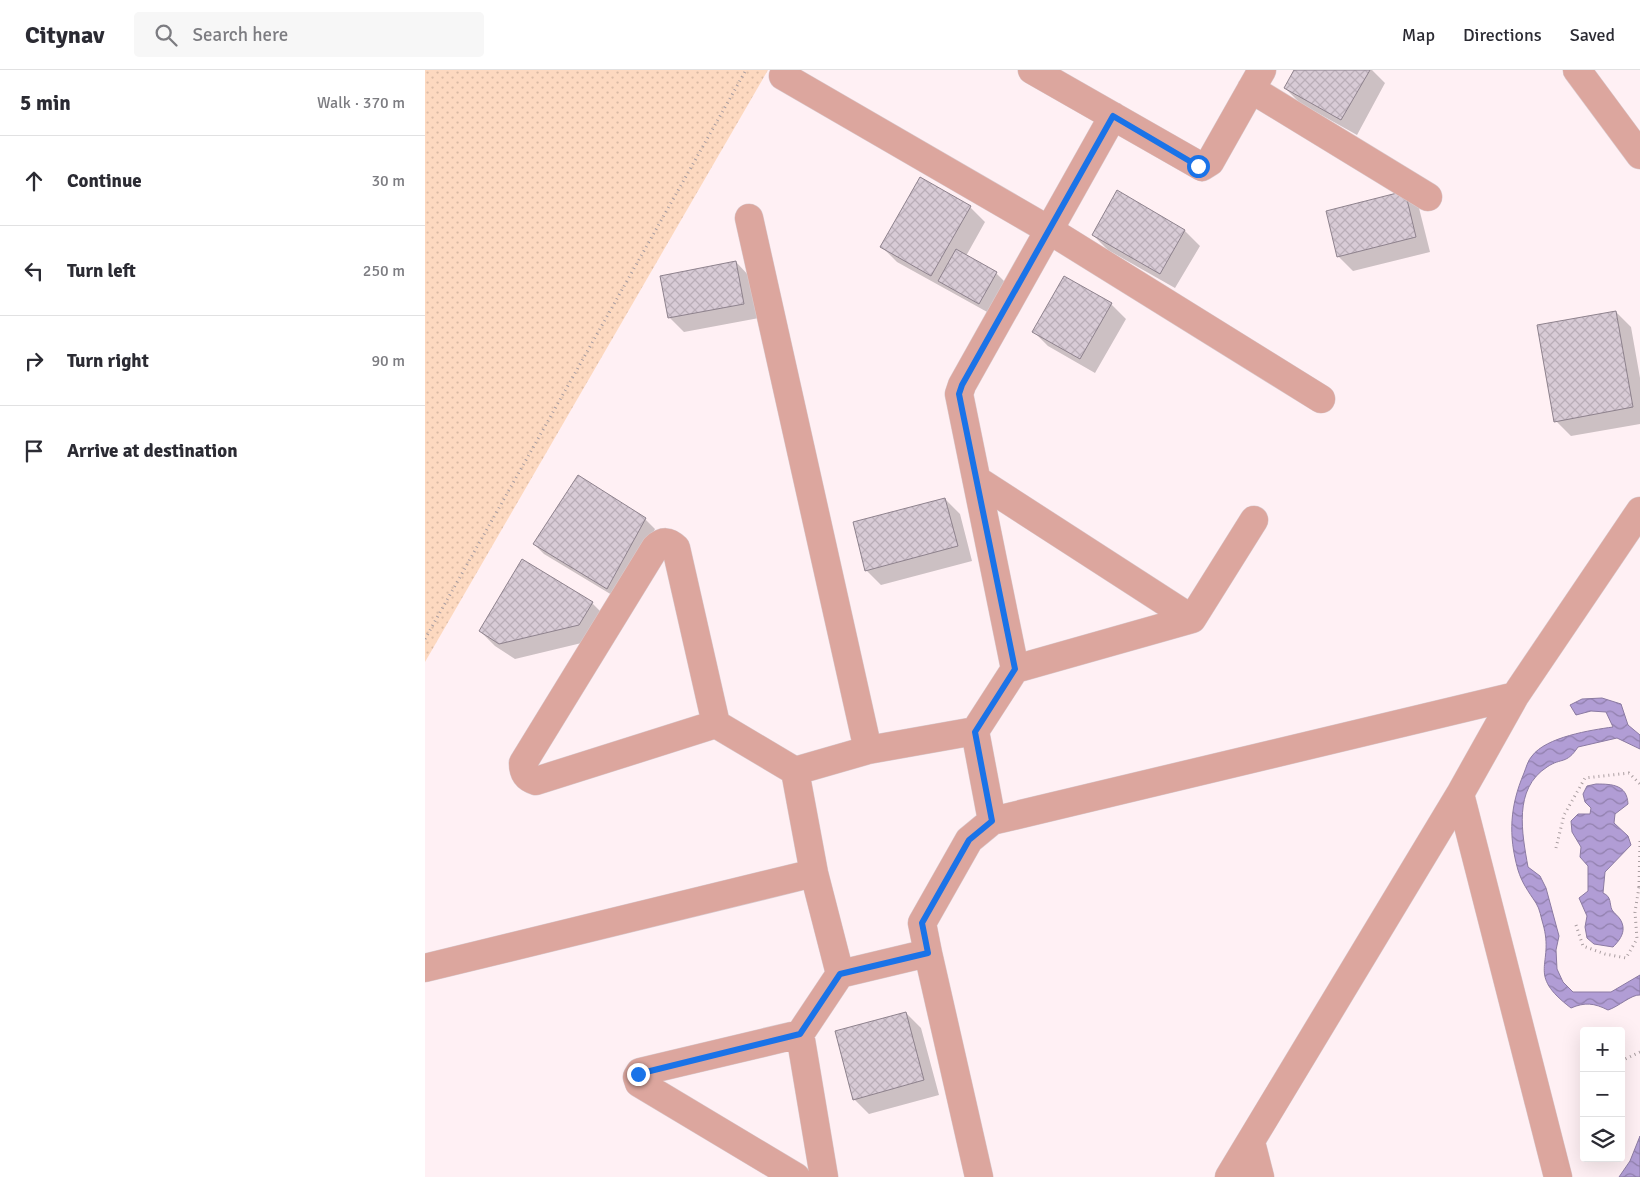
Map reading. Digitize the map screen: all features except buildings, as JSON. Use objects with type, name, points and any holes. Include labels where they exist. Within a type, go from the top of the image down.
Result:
[{"type":"street","points":[[1032,70],[1198,166],[1206,166],[1256,80],[1428,197]]},
{"type":"street","points":[[1577,70],[1640,155]]},
{"type":"street","points":[[783,76],[1049,230],[1321,400]]},
{"type":"street","points":[[1015,669],[959,394],[962,385],[1113,116]]},
{"type":"street","points":[[749,218],[868,750]]},
{"type":"street","points":[[977,480],[1192,619]]},
{"type":"street","points":[[1229,1177],[1460,794],[1515,696],[1640,511]]},
{"type":"street","points":[[992,821],[975,732],[1015,669],[1192,619],[1254,520]]},
{"type":"street","points":[[716,724],[535,781],[525,775],[523,769],[523,763],[655,548],[663,542],[668,542],[676,548],[716,724],[795,771],[868,750],[975,732]]},
{"type":"street","points":[[979,1177],[922,923],[969,840],[992,821],[1515,696]]},
{"type":"street","points":[[795,771],[814,873],[840,974]]},
{"type":"street","points":[[1460,794],[1558,1177]]},
{"type":"street","points":[[425,968],[814,873]]},
{"type":"street","points":[[796,1177],[639,1083],[637,1077],[640,1072],[800,1034],[840,974],[928,953]]},
{"type":"street","points":[[800,1034],[824,1177]]},
{"type":"street","points":[[1251,1142],[1260,1177]]},
{"type":"path","points":[[425,639],[746,70]]},
{"type":"path","points":[[1556,848],[1564,815],[1585,778],[1629,773],[1640,784]]},
{"type":"path","points":[[1576,925],[1583,946],[1605,954],[1626,958],[1637,939],[1635,912],[1639,887],[1640,841]]},
{"type":"path","points":[[1625,1059],[1640,1052]]},
{"type":"shaded area","points":[[425,70],[768,70],[425,662]]},
{"type":"water","points":[[1602,698],[1621,704],[1628,725],[1640,735],[1640,749],[1617,738],[1578,747],[1567,759],[1547,767],[1536,776],[1529,787],[1524,799],[1522,826],[1528,867],[1540,876],[1546,888],[1559,936],[1556,950],[1557,969],[1563,982],[1573,992],[1611,992],[1640,975],[1640,995],[1633,996],[1608,1010],[1589,1004],[1571,1008],[1549,986],[1544,969],[1546,938],[1543,924],[1537,905],[1523,883],[1518,870],[1512,833],[1513,809],[1519,785],[1531,758],[1539,749],[1558,739],[1581,732],[1613,727],[1606,712],[1591,711],[1576,715],[1570,705],[1582,699]]},
{"type":"water","points":[[1608,784],[1622,789],[1628,804],[1615,814],[1614,823],[1628,836],[1631,845],[1605,872],[1603,893],[1609,898],[1612,910],[1620,919],[1623,927],[1621,938],[1613,947],[1594,944],[1587,938],[1585,927],[1587,916],[1579,898],[1588,891],[1588,866],[1580,857],[1581,847],[1572,832],[1571,821],[1578,814],[1590,814],[1591,808],[1585,802],[1583,794],[1587,786]]},
{"type":"water","points":[[1640,1136],[1640,1177],[1619,1177],[1630,1161]]},
{"type":"route","points":[[638,1074],[800,1034],[840,974],[928,953],[922,923],[969,840],[992,821],[975,732],[1015,669],[959,394],[962,385],[1113,116],[1198,166]]}]
